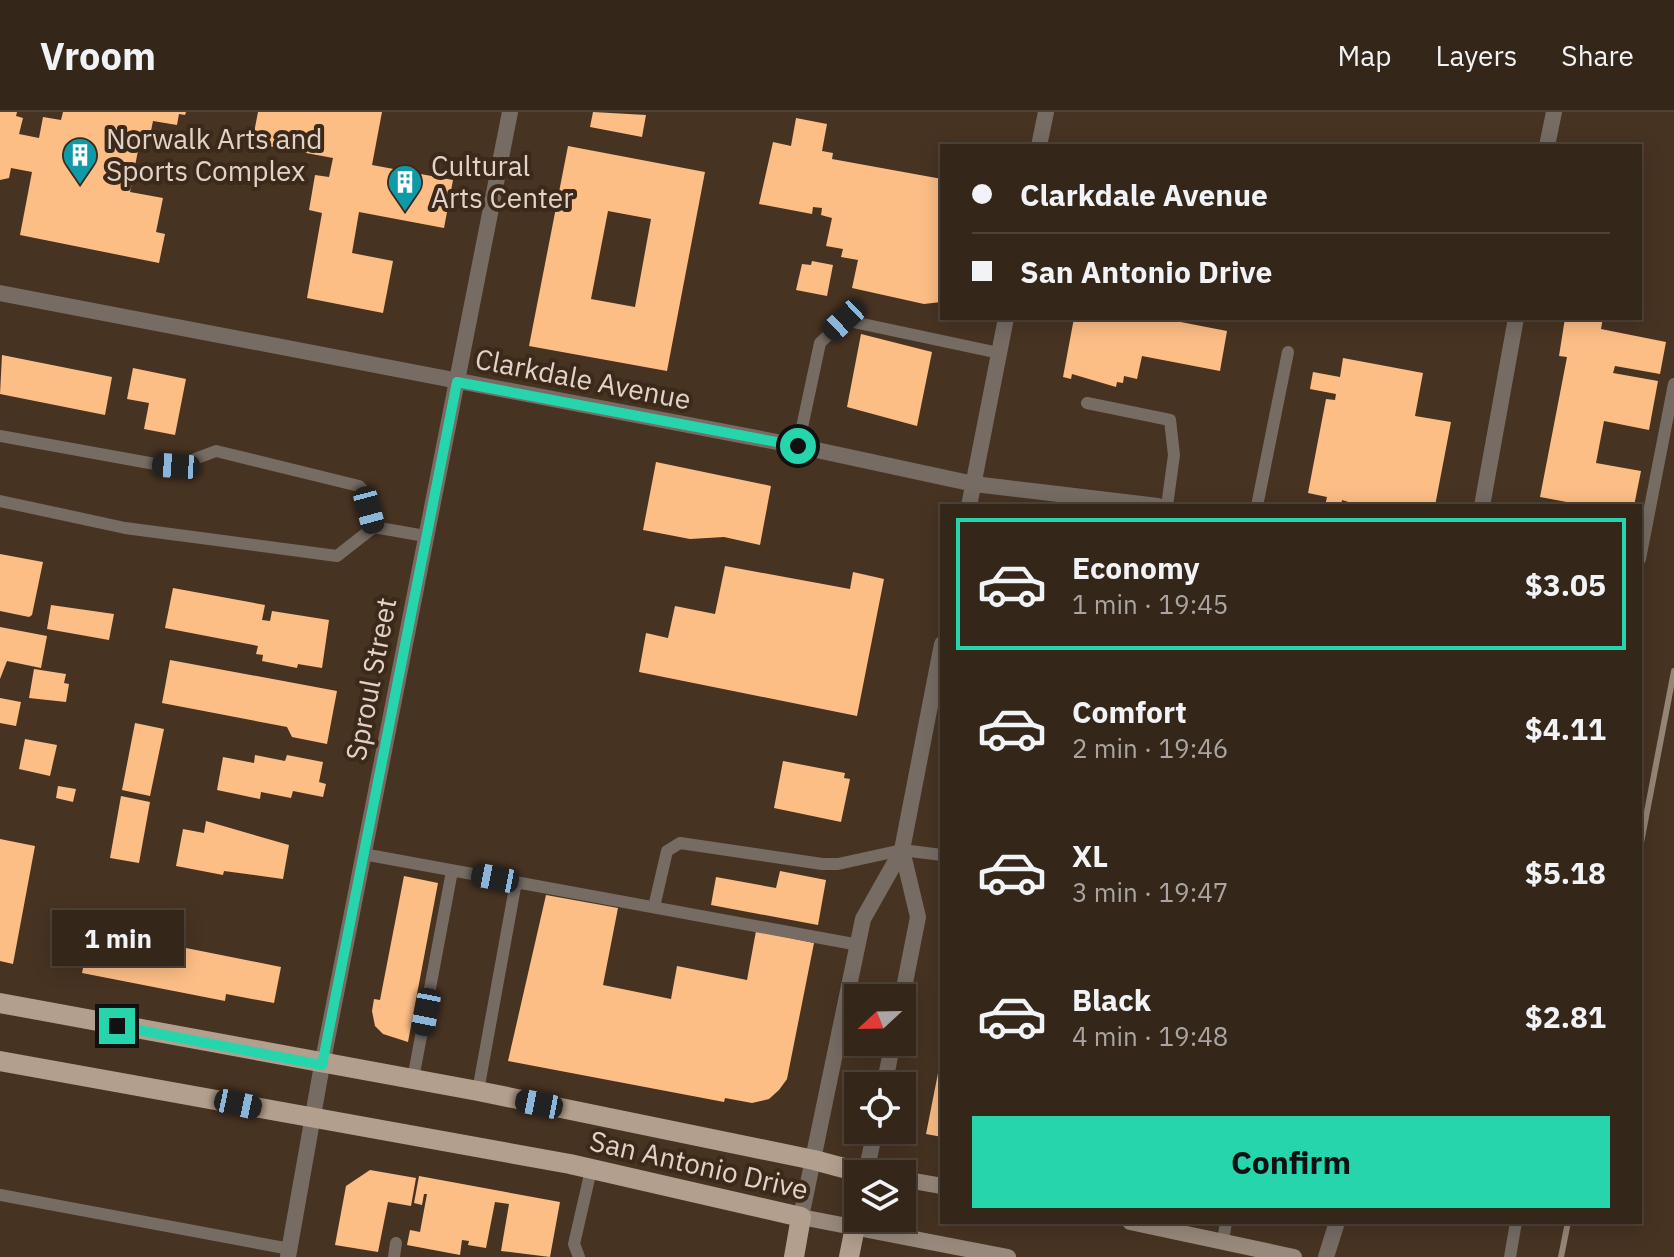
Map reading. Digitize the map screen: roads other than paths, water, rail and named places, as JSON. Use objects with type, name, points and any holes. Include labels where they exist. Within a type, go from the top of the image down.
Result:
[{"type":"main road","name":"San Antonio Drive","points":[[0,1003],[322,1065],[478,1091],[844,1168]]},
{"type":"main road","name":"San Antonio Drive","points":[[0,1061],[188,1093],[314,1120],[591,1170],[801,1217],[844,1219]]},
{"type":"main road","points":[[916,1181],[940,1186]]},
{"type":"main road","points":[[794,1257],[801,1217]]},
{"type":"main road","points":[[1140,1224],[1294,1257]]},
{"type":"main road","points":[[849,1257],[854,1232]]},
{"type":"main road","name":"San Antonio Drive","points":[[891,1232],[947,1251],[1008,1257]]},
{"type":"street","name":"Sproul Street","points":[[289,1253],[322,1065],[510,112]]},
{"type":"street","points":[[1039,144],[1046,112]]},
{"type":"street","points":[[1547,144],[1554,112]]},
{"type":"street","name":"Clarkdale Avenue","points":[[0,293],[798,446],[974,484],[1141,504]]},
{"type":"street","points":[[969,504],[1006,320]]},
{"type":"street","points":[[1482,504],[1516,320]]},
{"type":"street","points":[[801,1217],[863,919],[902,850],[940,654]]},
{"type":"street","points":[[902,850],[918,917],[905,984]]},
{"type":"street","points":[[1326,1257],[1336,1224]]},
{"type":"lane","points":[[798,446],[820,343],[844,320],[999,353]]},
{"type":"lane","points":[[1257,504],[1288,352]]},
{"type":"lane","points":[[1642,549],[1674,384]]},
{"type":"lane","points":[[1087,403],[1170,420],[1174,455],[1167,504]]},
{"type":"lane","points":[[3,435],[176,466],[216,451],[359,486],[365,492],[374,527]]},
{"type":"lane","points":[[0,501],[125,528],[337,556],[374,527],[425,536]]},
{"type":"lane","points":[[654,907],[662,865],[667,851],[676,845],[838,864],[902,850],[940,855]]},
{"type":"lane","points":[[363,854],[859,945]]},
{"type":"lane","points":[[413,1079],[452,871]]},
{"type":"lane","points":[[478,1091],[516,882]]},
{"type":"lane","points":[[565,1257],[576,1251],[591,1170]]},
{"type":"lane","points":[[0,1195],[289,1253]]},
{"type":"lane","points":[[1223,1241],[1226,1224]]},
{"type":"lane","points":[[1510,1257],[1516,1224]]},
{"type":"lane","points":[[394,1257],[396,1243]]},
{"type":"railway","points":[[1642,838],[1674,671]]},
{"type":"railway","points":[[1561,1257],[1568,1224]]},
{"type":"place","name":"Norwalk Arts and Sports Complex","points":[[80,186]]},
{"type":"place","name":"Cultural Arts Center","points":[[405,213]]}]
